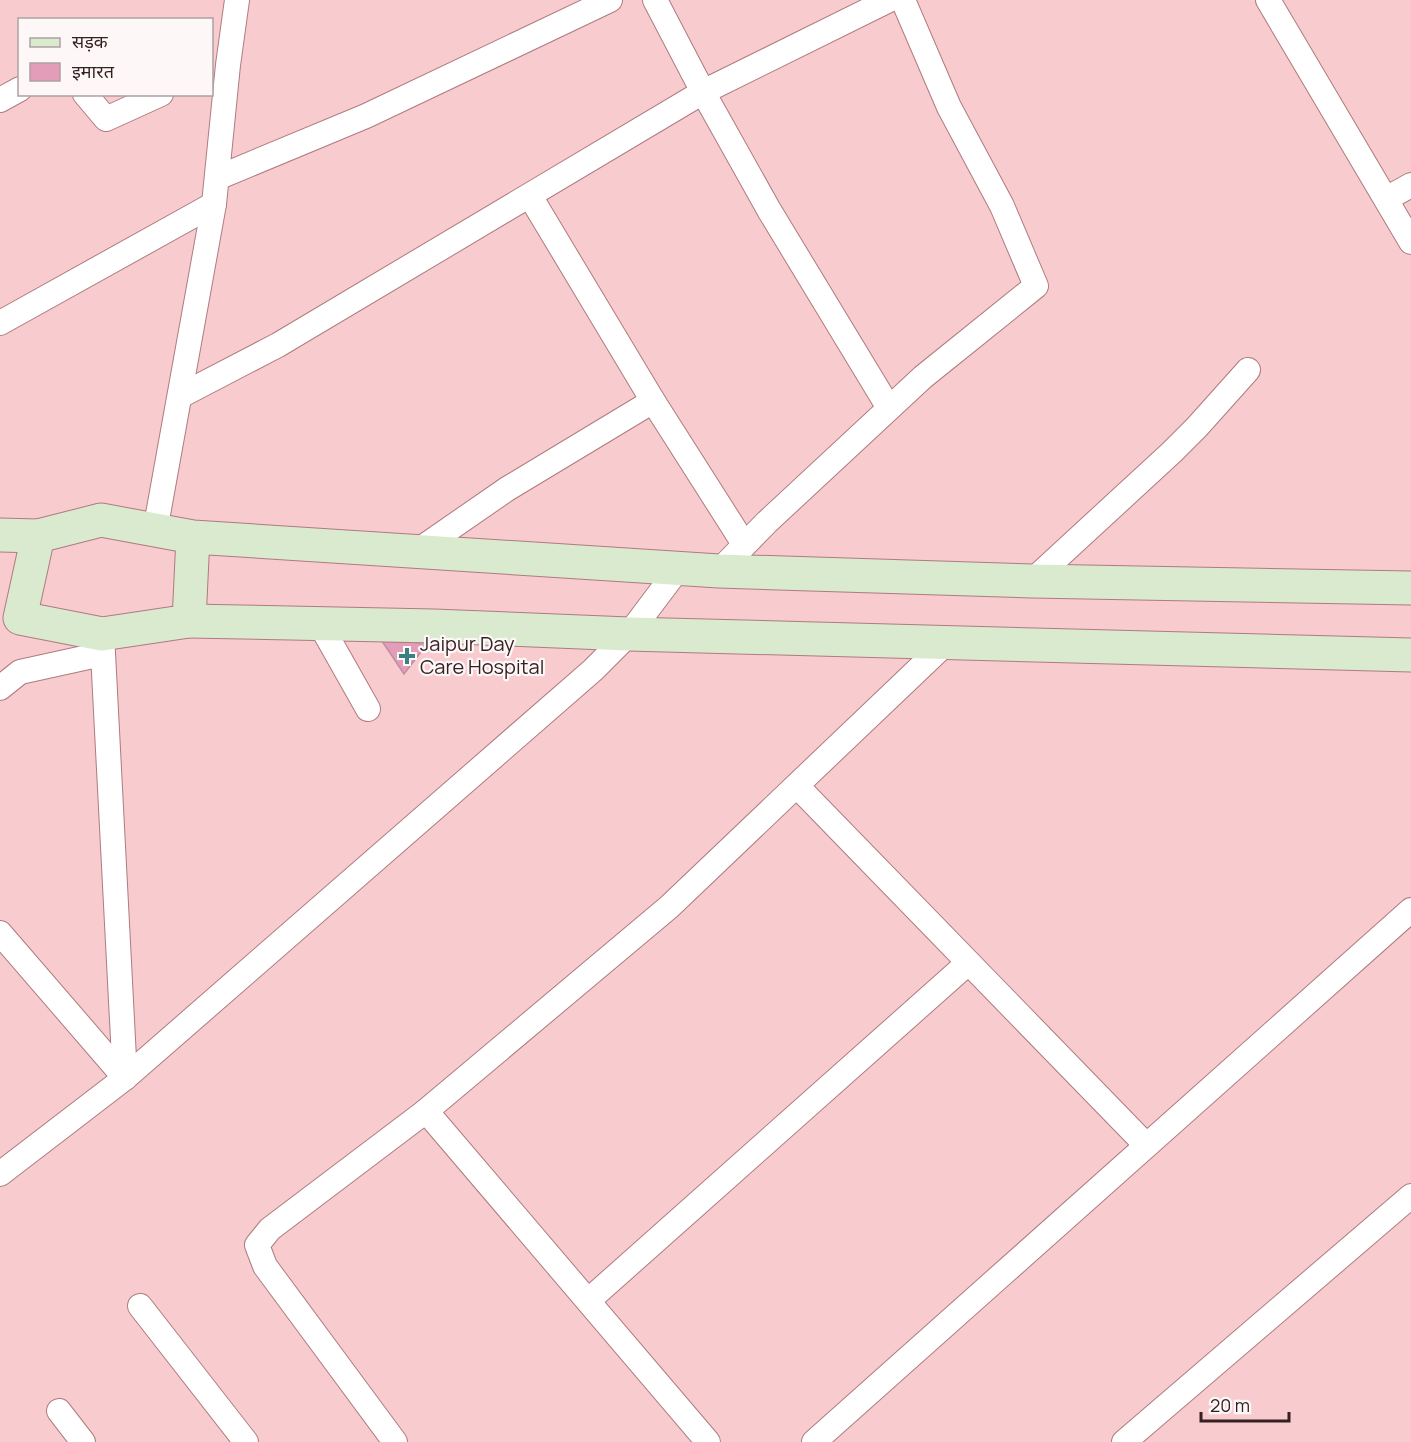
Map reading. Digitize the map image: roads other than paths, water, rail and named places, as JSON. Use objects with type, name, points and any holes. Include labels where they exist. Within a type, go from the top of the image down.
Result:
[{"type":"street","points":[[155,531],[214,204],[217,178],[220,69],[237,0]]},
{"type":"street","points":[[217,178],[366,116],[610,0]]},
{"type":"street","points":[[654,0],[769,210],[889,408]]},
{"type":"street","points":[[180,396],[278,345],[703,92],[889,0]]},
{"type":"street","points":[[719,571],[744,544],[923,377],[1036,286],[1002,206],[949,106],[903,0]]},
{"type":"street","points":[[1268,0],[1411,242]]},
{"type":"street","points":[[0,100],[18,90]]},
{"type":"street","points":[[87,96],[106,119],[157,96]]},
{"type":"street","points":[[1386,199],[1411,185]]},
{"type":"street","points":[[530,196],[653,401],[744,544]]},
{"type":"street","points":[[0,323],[214,204]]},
{"type":"street","points":[[1032,581],[1180,444],[1248,370]]},
{"type":"street","points":[[416,552],[507,489],[653,401]]},
{"type":"street","points":[[0,536],[38,536],[101,520],[193,537],[719,571],[1032,581],[1411,588]]},
{"type":"street","points":[[38,536],[10,618],[102,644]]},
{"type":"street","points":[[189,621],[193,537]]},
{"type":"street","points":[[0,1174],[125,1078],[593,670],[629,634],[678,568]]},
{"type":"street","points":[[0,688],[20,672],[102,644],[189,621],[434,626],[629,634],[1411,655]]},
{"type":"street","points":[[320,624],[368,709]]},
{"type":"street","points":[[395,1442],[265,1266],[257,1245],[270,1229],[426,1111],[669,907],[946,643]]},
{"type":"street","points":[[102,644],[125,1078]]},
{"type":"street","points":[[796,786],[1146,1145]]},
{"type":"street","points":[[814,1442],[1411,910]]},
{"type":"street","points":[[0,933],[125,1078]]},
{"type":"street","points":[[589,1300],[968,963]]},
{"type":"street","points":[[426,1111],[708,1442]]},
{"type":"street","points":[[1124,1442],[1411,1196]]},
{"type":"street","points":[[141,1306],[246,1442]]},
{"type":"street","points":[[58,1411],[83,1442]]},
{"type":"place","name":"Jaipur Day Care Hospital","points":[[407,656]]}]
